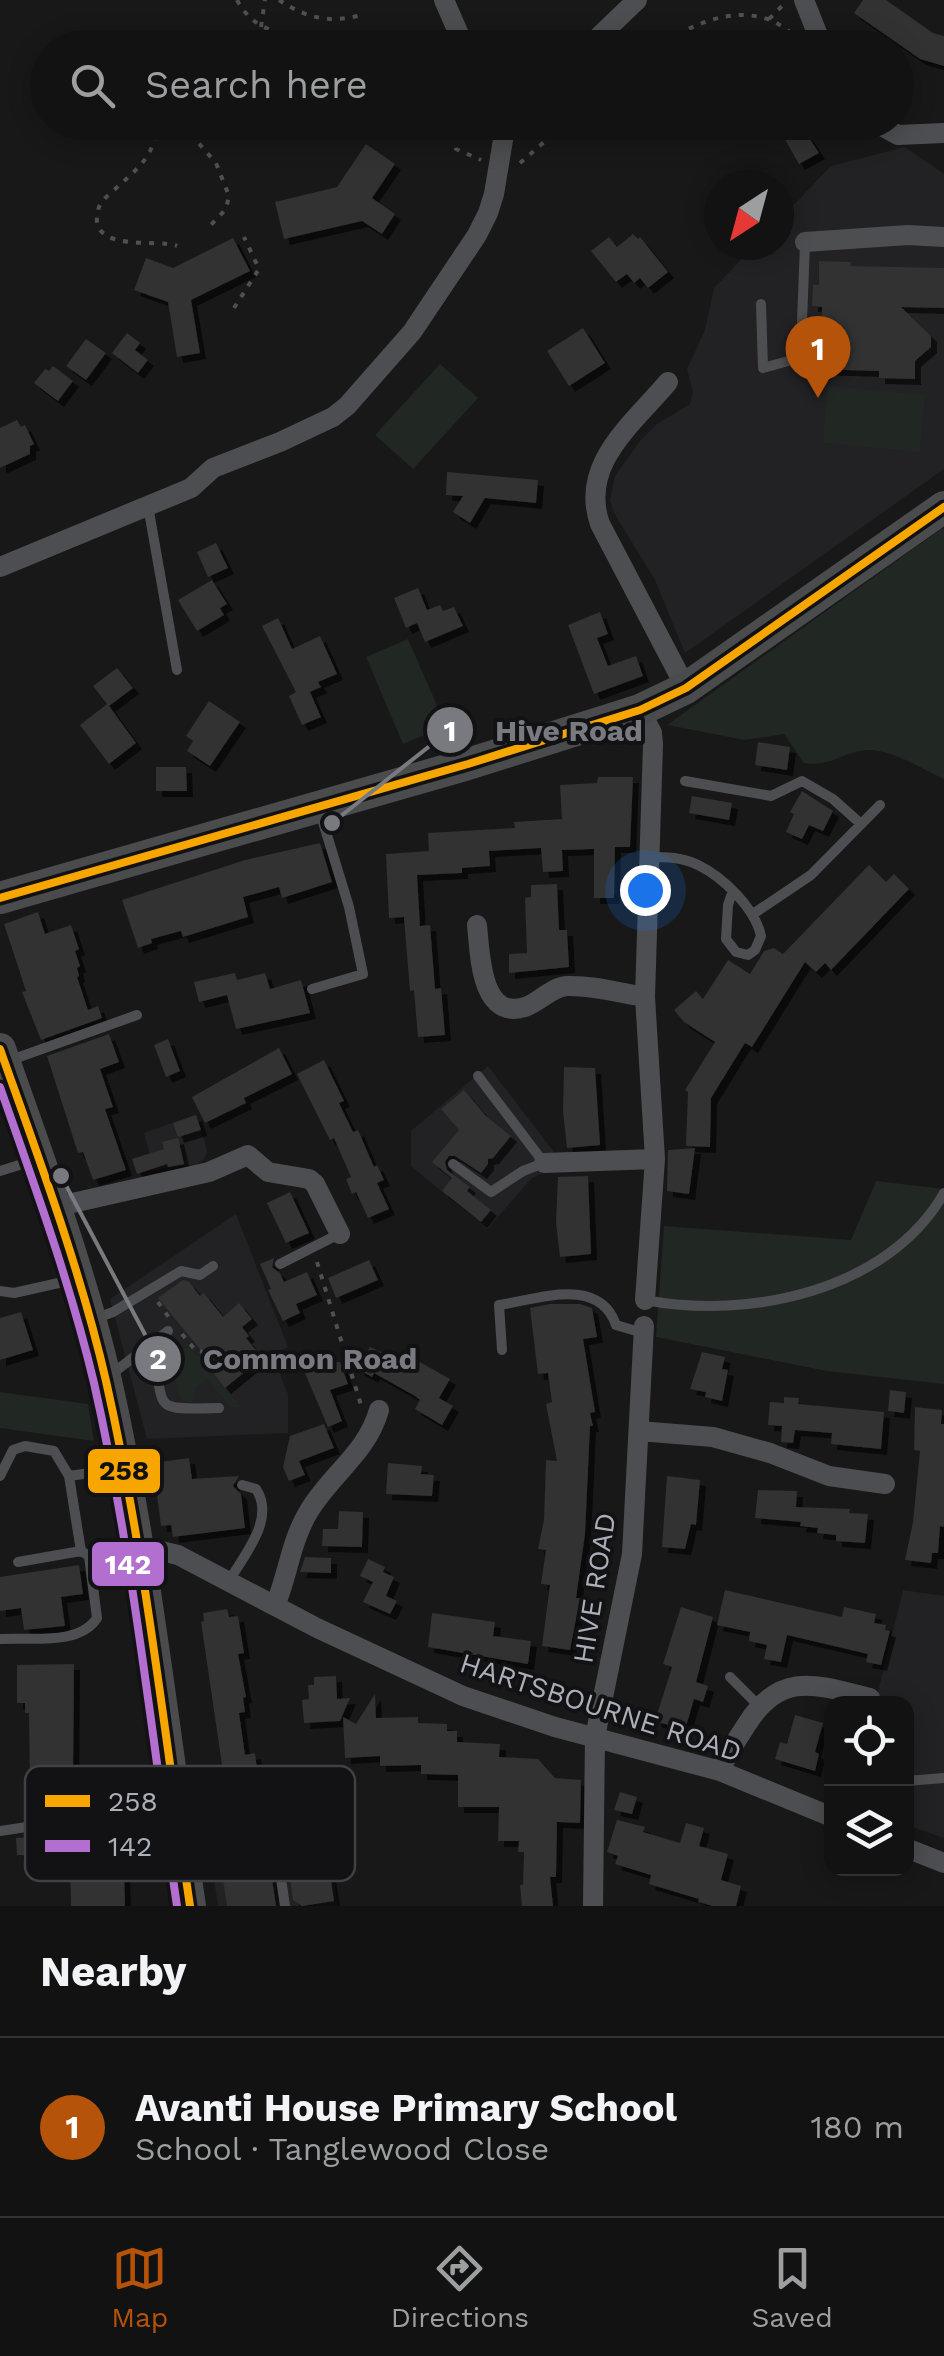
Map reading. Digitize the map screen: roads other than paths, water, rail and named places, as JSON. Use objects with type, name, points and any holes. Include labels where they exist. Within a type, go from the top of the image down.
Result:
[{"type":"main road","points":[[0,898],[468,764],[640,710],[686,688],[944,507]]},
{"type":"main road","points":[[2,1056],[55,1207],[105,1378],[139,1554],[169,1766]]},
{"type":"main road","points":[[186,1881],[190,1906]]},
{"type":"street","points":[[444,0],[457,30]]},
{"type":"street","points":[[606,30],[637,0]]},
{"type":"street","points":[[804,0],[811,30]]},
{"type":"street","points":[[914,134],[944,132]]},
{"type":"street","points":[[0,567],[191,488],[213,468],[280,442],[333,417],[347,406],[412,332],[477,235],[494,194],[502,140]]},
{"type":"street","points":[[805,242],[908,235],[944,237]]},
{"type":"street","points":[[668,382],[608,452],[594,484],[594,504],[600,524],[686,688]]},
{"type":"street","points":[[640,710],[653,744],[645,997],[655,1158],[645,1300]]},
{"type":"street","points":[[477,925],[484,981],[490,994],[506,1006],[527,1006],[562,986],[645,997]]},
{"type":"street","points":[[55,1207],[208,1172],[248,1155],[275,1175],[309,1179],[316,1184],[340,1234]]},
{"type":"street","points":[[544,1163],[655,1158]]},
{"type":"street","name":"HIVE ROAD","points":[[593,1906],[594,1738],[632,1554],[644,1330]]},
{"type":"street","points":[[275,1606],[303,1521],[361,1451],[377,1418]]},
{"type":"street","points":[[639,1431],[713,1437],[829,1476],[885,1484]]},
{"type":"street","name":"HARTSBOURNE ROAD","points":[[139,1554],[170,1552],[463,1696],[594,1738],[720,1771],[824,1814]]},
{"type":"street","points":[[720,1771],[758,1706],[781,1690],[818,1685],[862,1696]]},
{"type":"street","points":[[914,1851],[944,1862]]},
{"type":"lane","points":[[761,304],[763,368],[796,359],[801,348],[805,242]]},
{"type":"lane","points":[[148,506],[178,670]]},
{"type":"lane","points":[[685,781],[771,796],[802,781],[832,798],[861,824]]},
{"type":"lane","points":[[753,914],[811,875],[880,805]]},
{"type":"lane","points":[[312,988],[363,974],[349,907],[318,807]]},
{"type":"lane","points":[[649,857],[674,857],[696,864],[732,893],[753,914],[759,926],[760,943],[756,950],[742,955],[726,939],[732,893]]},
{"type":"lane","points":[[2,1056],[137,1015]]},
{"type":"lane","points":[[453,1164],[491,1192],[544,1163],[478,1076]]},
{"type":"lane","points":[[0,1171],[38,1159]]},
{"type":"lane","points":[[645,1300],[671,1305],[751,1304],[790,1298],[824,1286],[862,1270],[902,1241],[934,1210],[944,1192]]},
{"type":"lane","points":[[280,1264],[340,1234]]},
{"type":"lane","points":[[88,1321],[111,1313],[180,1271],[200,1275],[213,1266]]},
{"type":"lane","points":[[0,1291],[14,1293],[77,1279]]},
{"type":"lane","points":[[502,1350],[499,1304],[582,1294],[603,1302],[616,1324],[644,1330]]},
{"type":"lane","points":[[105,1378],[168,1331]]},
{"type":"lane","points":[[147,1347],[164,1403],[173,1410],[220,1408]]},
{"type":"lane","points":[[0,1476],[13,1450],[25,1446],[54,1451],[70,1476],[80,1551]]},
{"type":"lane","points":[[70,1476],[124,1468]]},
{"type":"lane","points":[[229,1582],[263,1517],[261,1496],[256,1489],[242,1485]]},
{"type":"lane","points":[[0,1639],[77,1636],[90,1630],[97,1618],[89,1556],[80,1551],[18,1562]]},
{"type":"lane","points":[[730,1677],[758,1706]]},
{"type":"lane","points":[[914,1780],[944,1778]]},
{"type":"lane","points":[[0,1830],[25,1827]]},
{"type":"lane","points":[[281,1881],[285,1906]]},
{"type":"place","name":"Avanti House Primary School","points":[[818,398]]},
{"type":"place","name":"Hive Road","points":[[332,823]]},
{"type":"place","name":"Common Road","points":[[61,1176]]}]
